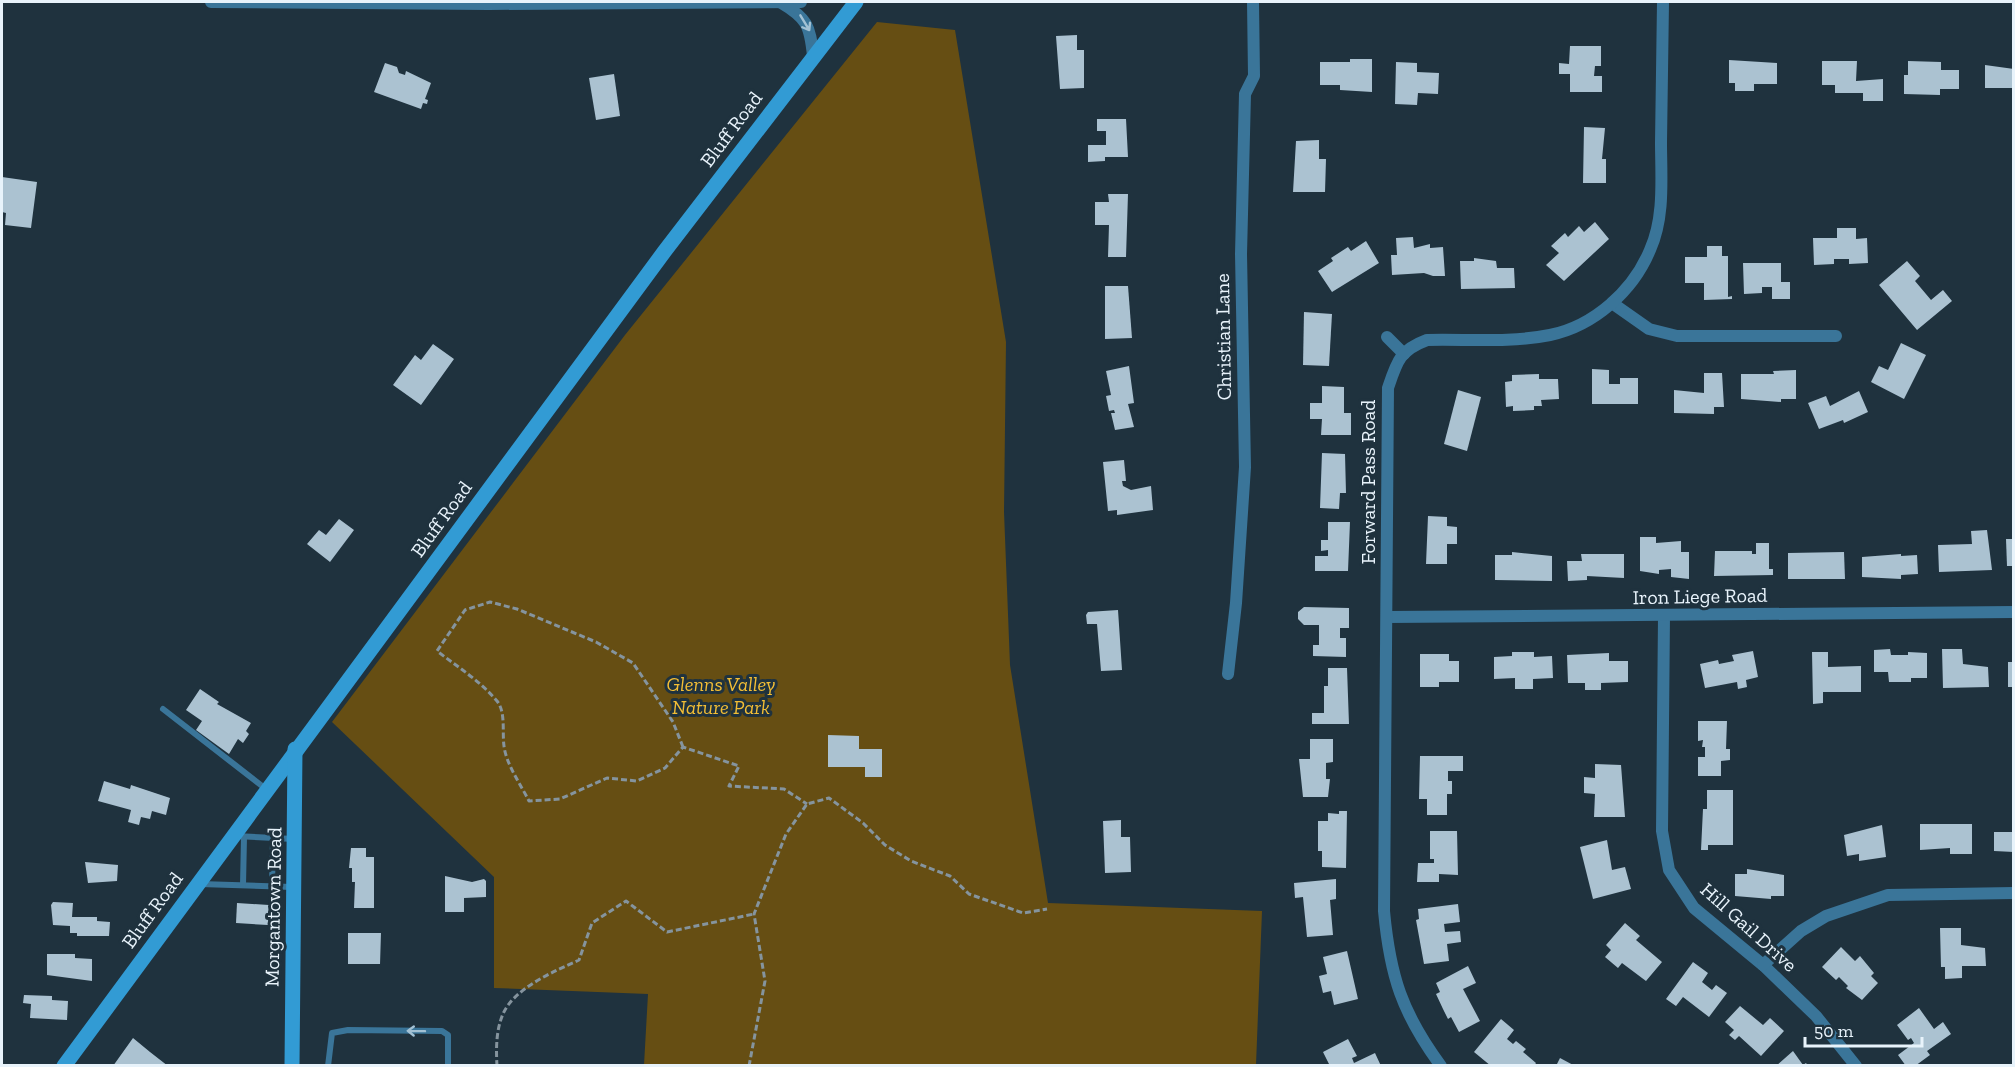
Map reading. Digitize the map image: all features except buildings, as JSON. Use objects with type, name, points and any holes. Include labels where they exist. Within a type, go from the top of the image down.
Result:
[{"type":"main road","name":"Bluff Road","points":[[64,1065],[197,884],[238,836],[266,789],[295,749],[813,56],[856,2]]},
{"type":"main road","name":"Morgantown Road","points":[[292,1065],[295,749]]},
{"type":"street","points":[[211,2],[489,4],[801,2]]},
{"type":"street","points":[[779,2],[802,17],[809,29],[813,56]]},
{"type":"street","name":"Christian Lane","points":[[1228,674],[1236,603],[1245,467],[1241,254],[1245,94],[1254,76],[1253,2]]},
{"type":"street","points":[[1387,338],[1404,354],[1414,345],[1427,339],[1522,339],[1552,335],[1594,317],[1633,282],[1651,249],[1661,205],[1662,2]]},
{"type":"street","points":[[1612,303],[1649,329],[1677,336],[1836,336]]},
{"type":"street","name":"Forward Pass Road","points":[[1404,354],[1397,360],[1388,388],[1384,911],[1388,954],[1397,989],[1418,1034],[1441,1065]]},
{"type":"street","name":"Iron Liege Road","points":[[1387,617],[2013,612]]},
{"type":"street","name":"Hill Gail Drive","points":[[1664,616],[1662,831],[1669,870],[1694,908],[1763,965],[1816,1016],[1856,1065]]},
{"type":"street","points":[[1763,965],[1801,931],[1826,916],[1888,895],[2013,893]]},
{"type":"lane","points":[[163,709],[266,789]]},
{"type":"lane","points":[[243,885],[247,861],[238,836],[294,839]]},
{"type":"lane","points":[[272,886],[270,861],[273,838]]},
{"type":"lane","points":[[197,884],[294,887]]},
{"type":"lane","points":[[328,1062],[332,1033],[348,1030],[442,1031],[448,1035],[449,1063]]},
{"type":"path","points":[[683,747],[665,768],[637,781],[607,778],[560,799],[529,801],[504,748],[504,728],[498,702],[487,693],[478,680],[437,651],[465,610],[490,602],[517,609],[596,642],[633,663],[673,723],[683,747],[740,766],[729,786],[784,789],[807,804]]},
{"type":"path","points":[[749,1065],[765,981],[754,914],[786,834],[807,804],[829,798],[863,823],[885,845],[911,861],[950,876],[969,894],[1023,913],[1047,909]]},
{"type":"path","points":[[496,1065],[496,1042],[503,1013],[541,977],[579,960],[592,922],[627,901],[667,932],[754,914]]},
{"type":"green space","name":"Glenns Valley Nature Park","points":[[877,22],[955,30],[1006,342],[1004,512],[1010,665],[1048,903],[1262,911],[1256,1065],[644,1065],[648,994],[494,988],[494,877],[332,722],[625,335]]}]
